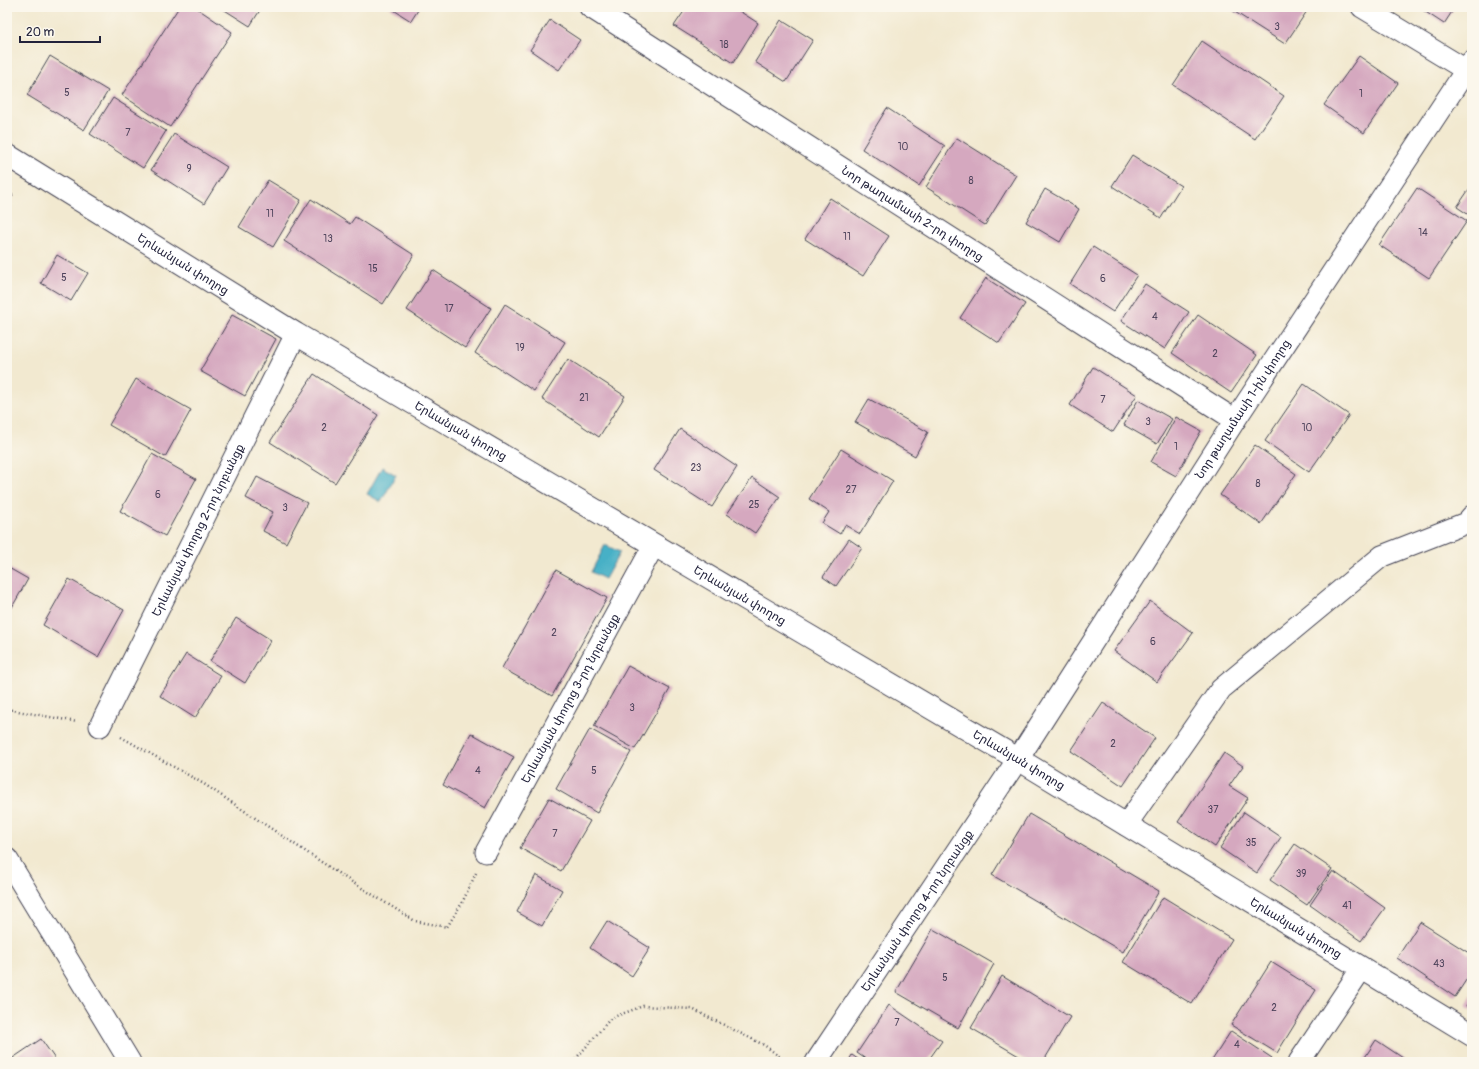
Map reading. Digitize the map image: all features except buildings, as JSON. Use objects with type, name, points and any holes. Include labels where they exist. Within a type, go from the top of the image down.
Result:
[{"type":"main road","name":"Երևանյան փողոց","points":[[7,155],[296,334],[1018,759],[1472,1035]]},
{"type":"street","name":"Նոր թաղամասի 2-րդ փողոց","points":[[590,7],[1235,420]]},
{"type":"street","points":[[1362,7],[1469,66]]},
{"type":"street","name":"Նոր թաղամասի 1-ին փողոց","points":[[1018,759],[1235,420],[1469,66]]},
{"type":"street","name":"Երևանյան փողոց 2-րդ նրբանցք","points":[[100,726],[296,334]]},
{"type":"street","points":[[1126,825],[1221,689],[1382,556],[1466,523],[1472,516]]},
{"type":"street","name":"Երևանյան փողոց 3-րդ նրբանցք","points":[[486,852],[654,545]]},
{"type":"street","name":"Երևանյան փողոց 4-րդ նրբանցք","points":[[816,1062],[1018,759]]},
{"type":"street","points":[[7,858],[130,1062]]},
{"type":"street","points":[[1300,1062],[1362,968]]},
{"type":"path","points":[[7,709],[100,726],[204,784],[344,877],[415,921],[447,927],[462,903],[486,852]]},
{"type":"path","points":[[573,1062],[611,1018],[643,1006],[692,1008],[764,1045],[787,1062]]},
{"type":"water","points":[[382,467],[396,475],[381,502],[367,494]]},
{"type":"water","points":[[605,545],[620,552],[605,579],[591,572]]}]
